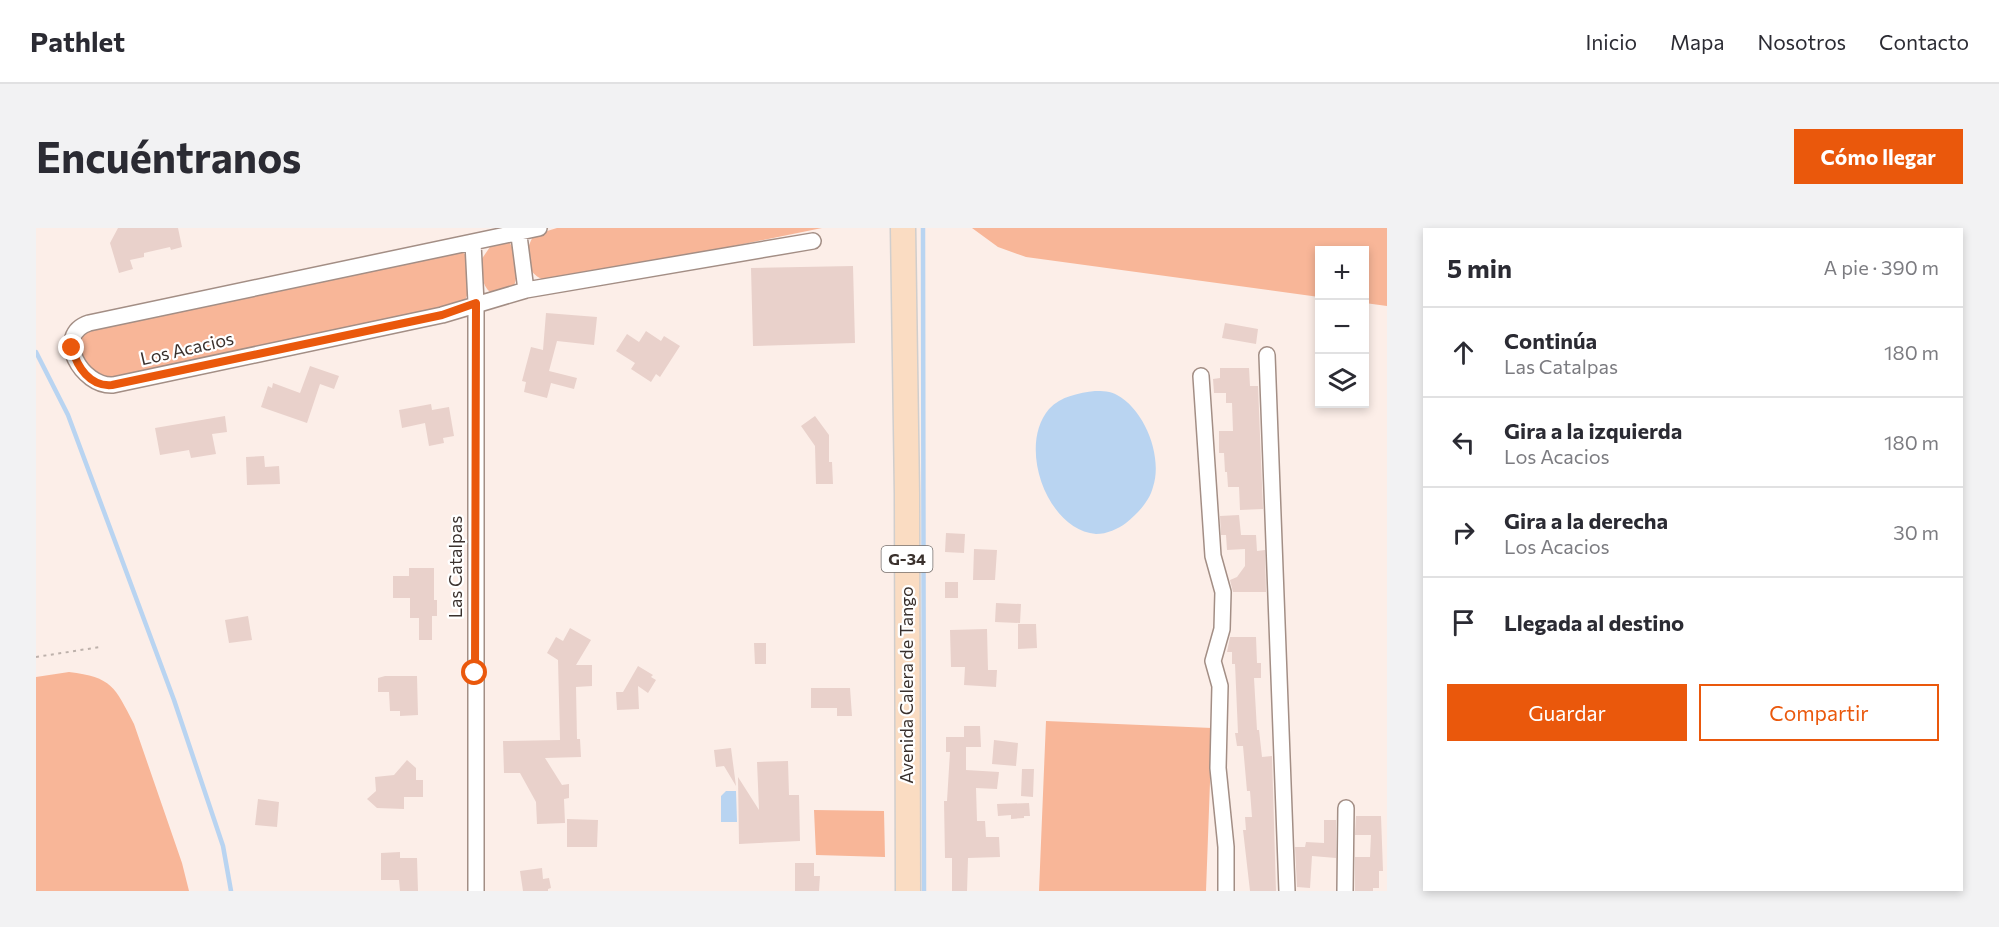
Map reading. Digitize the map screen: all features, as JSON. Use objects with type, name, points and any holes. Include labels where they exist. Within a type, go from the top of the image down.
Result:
[{"type":"main road","name":"Avenida Calera de Tango","points":[[903,228],[907,494],[908,891]]},
{"type":"street","name":"Los Acacios","points":[[539,228],[89,323],[75,330],[72,335],[72,348],[79,365],[89,379],[102,385],[112,385],[442,315],[476,303],[526,290],[813,241]]},
{"type":"street","points":[[518,231],[526,290]]},
{"type":"street","name":"Las Catalpas","points":[[473,243],[476,303],[476,891]]},
{"type":"street","points":[[1268,355],[1287,891]]},
{"type":"street","points":[[1201,376],[1213,556],[1223,592],[1222,629],[1213,661],[1220,686],[1218,768],[1226,847],[1226,891]]},
{"type":"street","points":[[1345,891],[1346,808]]},
{"type":"path","points":[[36,657],[99,647]]},
{"type":"shaded area","points":[[557,228],[822,228],[553,283],[537,276],[532,271],[527,259],[527,251],[534,235]]},
{"type":"shaded area","points":[[972,228],[1387,228],[1387,306],[1369,304],[1369,246],[1315,246],[1315,296],[1026,257],[998,247]]},
{"type":"shaded area","points":[[508,241],[516,257],[515,283],[513,288],[493,294],[484,284],[481,260],[492,244]]},
{"type":"shaded area","points":[[462,251],[468,258],[469,291],[465,300],[460,304],[113,381],[96,379],[76,348],[85,330]]},
{"type":"shaded area","points":[[69,672],[95,677],[103,681],[122,701],[134,724],[182,863],[189,891],[36,891],[36,677]]},
{"type":"shaded area","points":[[1046,721],[1212,728],[1206,891],[1039,891]]},
{"type":"shaded area","points":[[814,810],[884,811],[885,857],[816,855]]},
{"type":"water","points":[[1095,391],[1115,394],[1136,411],[1149,435],[1156,462],[1153,487],[1142,507],[1119,527],[1096,534],[1079,529],[1063,518],[1051,502],[1042,484],[1037,464],[1036,444],[1040,425],[1049,409],[1070,396]]},
{"type":"water","points":[[726,791],[736,791],[737,822],[721,822],[721,796]]},
{"type":"building","points":[[118,228],[178,228],[182,247],[171,250],[170,247],[144,253],[144,257],[130,260],[133,269],[119,273],[110,243]]},
{"type":"building","points":[[853,266],[855,343],[753,346],[751,268]]},
{"type":"building","points":[[546,313],[597,317],[594,345],[557,341],[549,371],[577,378],[574,389],[551,383],[547,398],[524,392],[526,382],[522,381],[531,347],[543,350]]},
{"type":"building","points":[[1225,323],[1258,329],[1256,344],[1222,338]]},
{"type":"building","points":[[646,331],[661,341],[664,336],[680,346],[660,377],[656,374],[651,382],[631,369],[635,363],[616,351],[627,334],[639,342]]},
{"type":"building","points":[[310,366],[339,376],[334,389],[320,384],[307,423],[261,407],[268,386],[272,388],[273,383],[300,393]]},
{"type":"building","points":[[1220,368],[1249,368],[1250,386],[1258,386],[1263,509],[1240,510],[1239,487],[1228,487],[1224,453],[1219,453],[1219,431],[1233,431],[1232,403],[1226,403],[1226,393],[1214,393],[1213,379],[1220,378]]},
{"type":"building","points":[[431,404],[432,410],[449,407],[454,436],[443,438],[444,443],[429,446],[425,423],[402,428],[399,410]]},
{"type":"building","points":[[225,416],[227,432],[212,434],[216,454],[191,458],[189,450],[160,455],[155,428]]},
{"type":"building","points":[[815,416],[829,435],[829,462],[832,462],[833,484],[816,484],[815,446],[801,426]]},
{"type":"building","points":[[264,456],[265,467],[279,466],[280,484],[247,485],[246,457]]},
{"type":"building","points":[[1239,515],[1241,535],[1256,535],[1257,551],[1265,550],[1266,592],[1233,592],[1230,580],[1237,577],[1245,566],[1245,549],[1227,550],[1226,535],[1221,535],[1220,516]]},
{"type":"building","points":[[946,533],[965,534],[964,553],[945,552]]},
{"type":"building","points":[[974,549],[997,550],[995,580],[973,580]]},
{"type":"building","points":[[409,568],[434,568],[434,600],[437,600],[437,616],[432,616],[432,640],[419,640],[419,618],[410,618],[410,598],[393,598],[393,576],[409,576]]},
{"type":"building","points":[[945,582],[958,582],[958,598],[945,598]]},
{"type":"building","points":[[996,603],[1021,604],[1020,623],[995,622]]},
{"type":"building","points":[[248,616],[252,640],[229,643],[225,620]]},
{"type":"building","points":[[1018,624],[1036,624],[1037,648],[1018,649]]},
{"type":"building","points":[[570,628],[591,640],[576,665],[592,665],[592,686],[576,687],[577,739],[580,739],[581,757],[545,758],[562,785],[569,784],[569,798],[564,799],[565,823],[537,824],[536,802],[520,773],[504,773],[503,741],[560,740],[558,660],[547,653],[556,637],[563,641]]},
{"type":"building","points":[[987,629],[988,670],[997,670],[996,687],[964,685],[965,667],[951,667],[950,630]]},
{"type":"building","points":[[1230,637],[1256,637],[1257,663],[1261,663],[1261,678],[1254,678],[1257,730],[1259,730],[1262,757],[1272,756],[1276,891],[1250,891],[1243,830],[1246,830],[1245,817],[1252,817],[1250,791],[1247,791],[1243,746],[1237,746],[1235,733],[1238,733],[1235,664],[1232,664],[1232,652],[1227,652]]},
{"type":"building","points":[[754,643],[766,643],[766,664],[755,664]]},
{"type":"building","points":[[638,666],[653,675],[651,677],[656,680],[648,693],[638,686],[639,709],[617,710],[616,692],[623,692]]},
{"type":"building","points":[[417,676],[418,715],[400,716],[400,711],[390,711],[389,692],[378,692],[378,678]]},
{"type":"building","points":[[811,688],[850,688],[852,716],[837,716],[837,708],[811,708]]},
{"type":"building","points":[[964,726],[980,726],[981,747],[966,747],[966,770],[999,772],[997,789],[976,788],[977,821],[985,821],[986,837],[999,837],[1000,857],[968,858],[967,891],[952,891],[952,858],[945,858],[944,801],[947,801],[950,752],[946,752],[946,737],[964,737]]},
{"type":"building","points":[[994,740],[1018,743],[1016,766],[992,764]]},
{"type":"building","points":[[731,748],[736,786],[724,766],[716,767],[714,750]]},
{"type":"building","points":[[407,760],[416,768],[416,780],[423,780],[423,797],[404,797],[404,809],[377,808],[367,799],[376,791],[375,777],[394,775]]},
{"type":"building","points":[[788,761],[789,795],[799,795],[800,841],[739,844],[738,777],[759,810],[757,762]]},
{"type":"building","points":[[1022,769],[1034,769],[1033,797],[1021,796]]},
{"type":"building","points":[[258,799],[279,802],[277,827],[255,825]]},
{"type":"building","points":[[1029,803],[1030,816],[1011,819],[1011,815],[998,816],[997,804]]},
{"type":"building","points":[[1356,816],[1381,816],[1383,871],[1379,871],[1379,888],[1373,888],[1373,891],[1355,891],[1355,857],[1370,857],[1371,835],[1355,835]]},
{"type":"building","points":[[567,819],[598,820],[597,847],[567,847]]},
{"type":"building","points":[[1324,820],[1336,820],[1336,858],[1312,856],[1310,888],[1297,887],[1295,847],[1305,847],[1306,842],[1324,843]]},
{"type":"building","points":[[400,852],[400,858],[417,858],[418,891],[400,891],[399,880],[381,880],[381,853]]},
{"type":"building","points":[[795,863],[814,863],[814,876],[820,876],[819,891],[795,891]]},
{"type":"building","points":[[542,868],[543,879],[549,878],[551,888],[548,891],[523,891],[520,871]]},
{"type":"waterway","points":[[923,228],[924,891]]},
{"type":"waterway","points":[[36,352],[68,415],[174,700],[223,846],[231,891]]},
{"type":"route","points":[[72,348],[79,365],[89,379],[107,386],[287,346],[442,315],[476,303],[475,673]]}]
